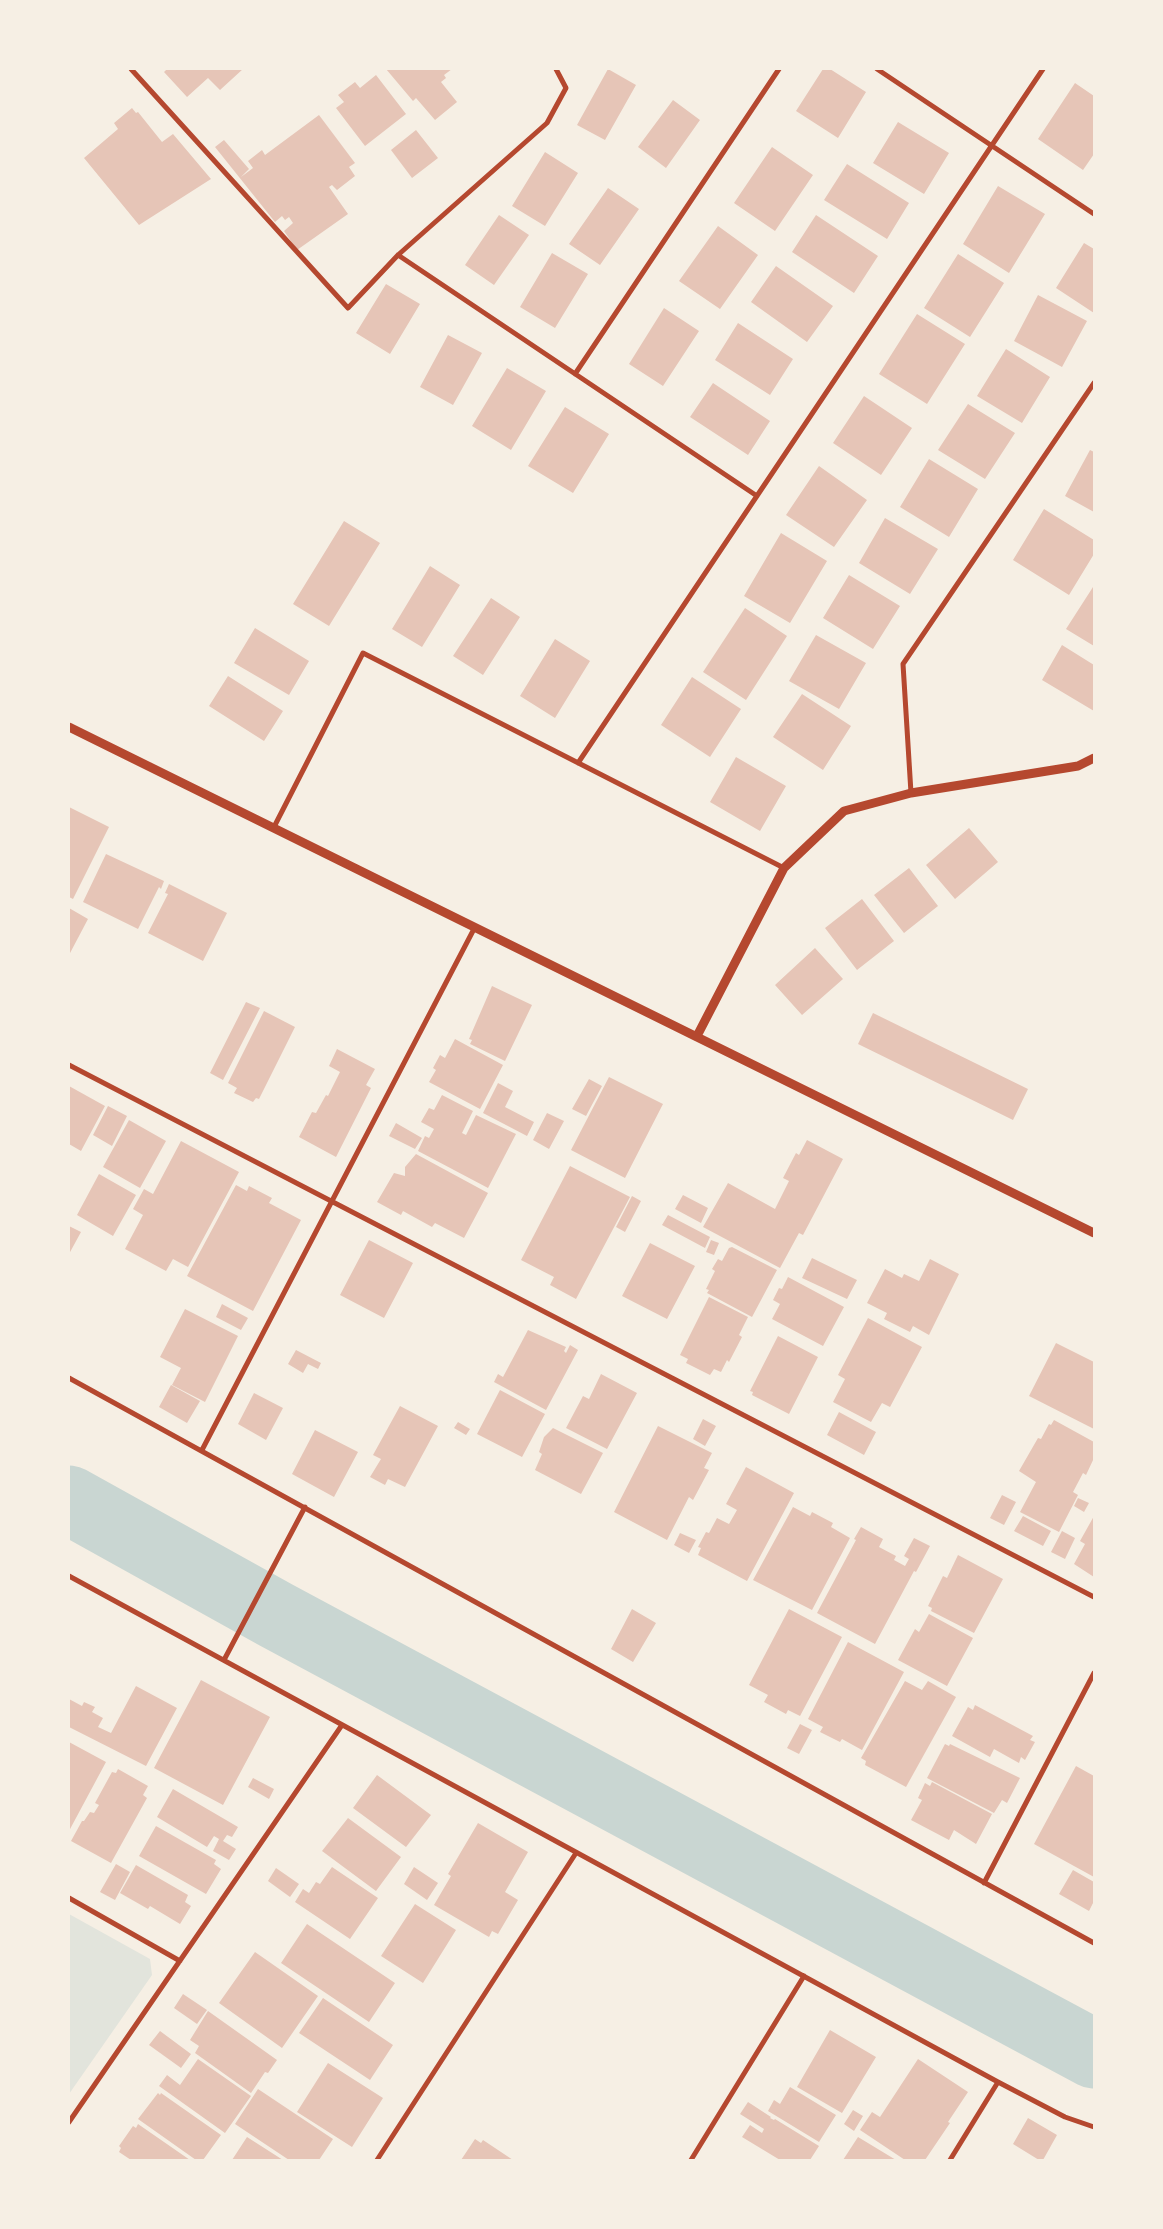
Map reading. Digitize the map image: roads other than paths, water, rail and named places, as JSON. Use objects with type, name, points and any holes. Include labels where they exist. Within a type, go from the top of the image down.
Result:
[{"type":"street","points":[[131,69],[348,308],[398,255],[547,123],[566,88],[556,69]]},
{"type":"street","points":[[575,374],[779,69]]},
{"type":"street","points":[[877,69],[1094,214]]},
{"type":"street","points":[[578,763],[1043,69]]},
{"type":"street","points":[[398,255],[757,496]]},
{"type":"street","points":[[911,793],[903,664],[1094,383]]},
{"type":"street","points":[[274,827],[363,653],[784,868]]},
{"type":"street","points":[[69,727],[1094,1233]]},
{"type":"street","points":[[697,1036],[784,868],[844,810],[911,793],[1078,766],[1094,758]]},
{"type":"street","points":[[202,1450],[475,927]]},
{"type":"street","points":[[69,1065],[1094,1596]]},
{"type":"street","points":[[69,1378],[1094,1943]]},
{"type":"street","points":[[224,1660],[305,1507]]},
{"type":"street","points":[[69,1576],[998,2082],[1065,2117],[1094,2127]]},
{"type":"street","points":[[984,1883],[1094,1673]]},
{"type":"street","points":[[69,2122],[342,1725]]},
{"type":"street","points":[[376,2160],[576,1853]]},
{"type":"street","points":[[69,1898],[180,1961]]},
{"type":"street","points":[[691,2160],[804,1976]]},
{"type":"street","points":[[950,2160],[998,2082]]},
{"type":"waterway","points":[[69,1500],[276,1615],[1094,2054]]}]
